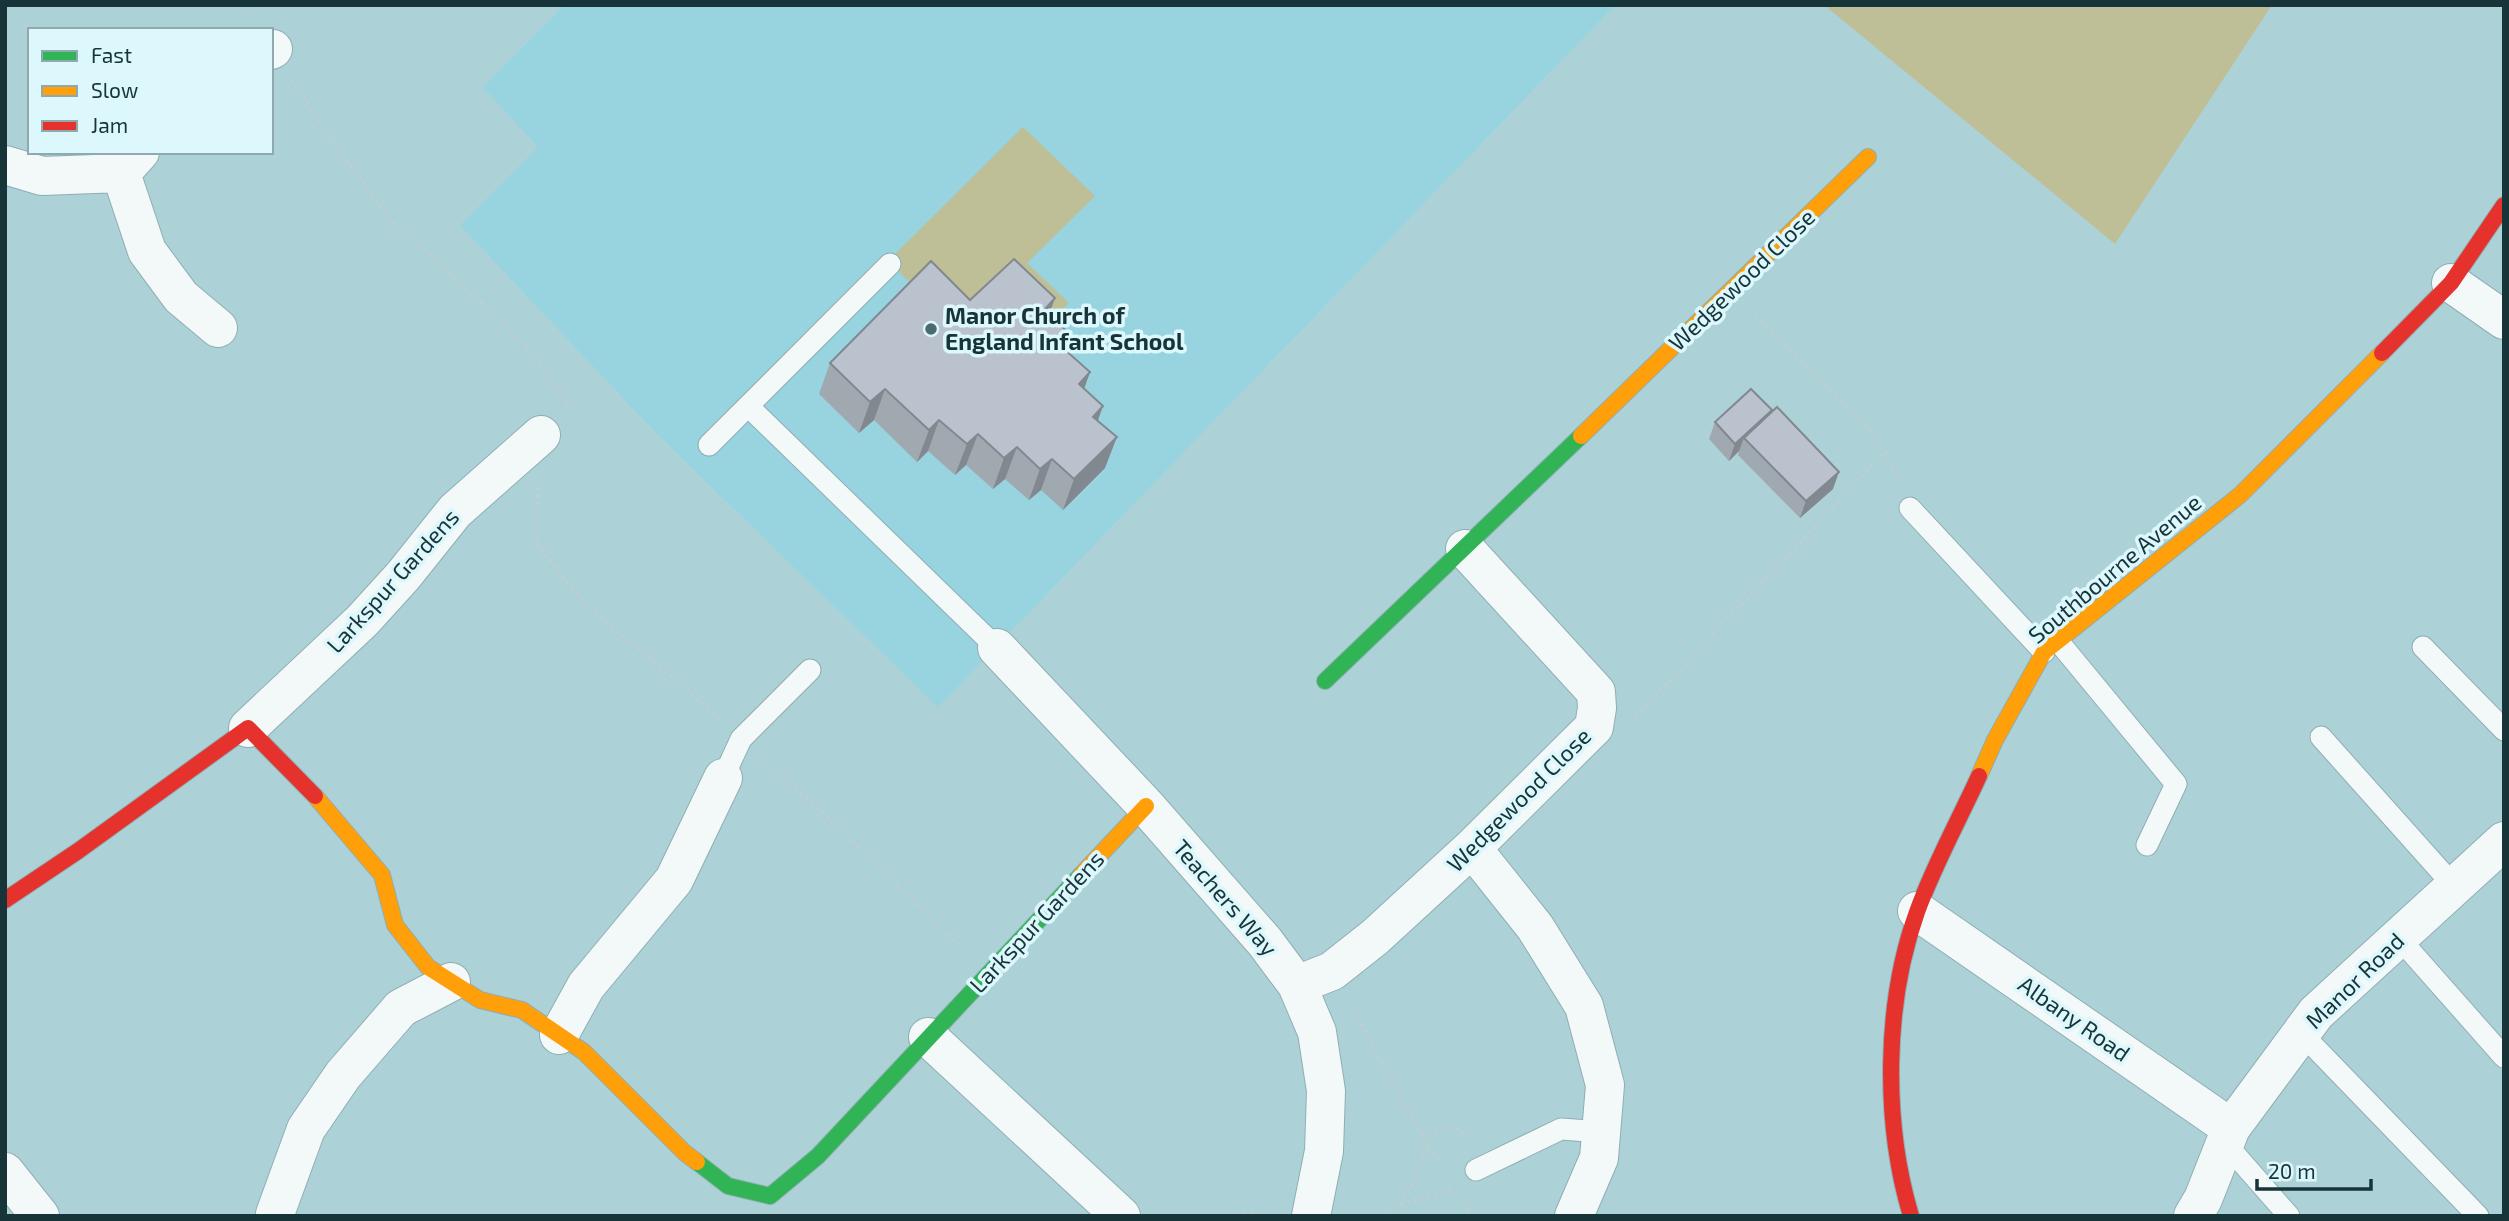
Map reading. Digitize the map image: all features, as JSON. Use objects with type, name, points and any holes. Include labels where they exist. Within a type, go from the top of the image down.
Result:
[{"type":"street","name":"Wedgewood Close","points":[[1325,681],[1465,549],[1868,157]]},
{"type":"street","points":[[5,165],[42,176],[130,163],[146,251],[181,297],[218,328]]},
{"type":"street","name":"Southbourne Avenue","points":[[1911,1216],[1901,1182],[1891,1086],[1897,982],[1917,911],[1995,740],[2051,647],[2240,495],[2451,283],[2504,205]]},
{"type":"street","points":[[2451,283],[2504,320]]},
{"type":"street","name":"Larkspur Gardens","points":[[5,900],[101,835],[248,728],[362,621],[403,576],[455,511],[541,435]]},
{"type":"street","name":"Wedgewood Close","points":[[1297,985],[1332,971],[1375,937],[1472,848],[1594,727],[1596,692],[1465,549]]},
{"type":"street","name":"Teachers Way","points":[[997,648],[1146,806],[1265,942],[1297,985],[1317,1032],[1326,1091],[1324,1151],[1309,1212]]},
{"type":"street","name":"Larkspur Gardens","points":[[248,728],[301,779],[382,875],[395,925],[428,967],[480,1000],[522,1010],[584,1052],[685,1153],[728,1186],[761,1206],[818,1156],[1146,806]]},
{"type":"street","points":[[559,1035],[586,986],[674,880],[723,778]]},
{"type":"street","name":"Manor Road","points":[[2193,1216],[2203,1199],[2228,1135],[2316,1013],[2502,845]]},
{"type":"street","points":[[1472,848],[1535,927],[1584,1006],[1605,1085],[1599,1158],[1574,1216]]},
{"type":"street","name":"Albany Road","points":[[1917,911],[2228,1135]]},
{"type":"street","points":[[275,1214],[306,1129],[343,1075],[401,1008],[451,982]]},
{"type":"street","points":[[928,1037],[1121,1216]]},
{"type":"street","points":[[5,1172],[40,1216]]},
{"type":"lane","points":[[709,445],[890,264]]},
{"type":"lane","points":[[748,406],[997,648]]},
{"type":"lane","points":[[1910,508],[2051,647],[2176,784],[2147,845]]},
{"type":"lane","points":[[2423,647],[2504,730]]},
{"type":"lane","points":[[723,778],[741,739],[810,670]]},
{"type":"lane","points":[[2321,737],[2454,886]]},
{"type":"lane","points":[[2398,937],[2504,1057]]},
{"type":"lane","points":[[2301,1033],[2478,1216]]},
{"type":"lane","points":[[1476,1170],[1561,1129],[1602,1132]]},
{"type":"lane","points":[[2228,1135],[2289,1216]]},
{"type":"path","points":[[273,52],[328,136],[395,225],[470,291],[532,352],[566,403],[541,435],[536,543],[585,605],[693,694],[844,833],[988,974]]},
{"type":"path","points":[[1731,291],[1868,428],[1894,466],[1910,508]]},
{"type":"path","points":[[1594,727],[1606,731],[1623,725],[1641,712],[1885,452]]},
{"type":"path","points":[[1332,971],[1427,1145],[1472,1216]]},
{"type":"path","points":[[1422,1136],[1451,1128],[1504,1156]]},
{"type":"path","points":[[1400,1204],[1410,1188],[1427,1145]]},
{"type":"path","points":[[1383,1216],[1400,1204],[1455,1188]]},
{"type":"path","points":[[1237,1216],[1250,1212],[1261,1216]]},
{"type":"shaded area","name":"Manor Church of England Infant School","points":[[564,5],[1615,5],[938,707],[656,433],[460,225],[538,147],[483,87]]},
{"type":"green space","points":[[1824,5],[2272,5],[2115,244]]},
{"type":"green space","points":[[1023,127],[1095,196],[1027,263],[1069,303],[1044,329],[959,331],[888,261]]},
{"type":"building","points":[[1014,259],[1055,298],[1045,309],[1073,338],[1064,349],[1090,372],[1079,384],[1103,406],[1093,417],[1117,437],[1074,479],[1052,459],[1040,469],[1017,447],[1004,458],[978,434],[967,444],[939,420],[929,430],[885,389],[870,402],[830,363],[931,261],[970,300]]},
{"type":"building","points":[[1751,389],[1772,410],[1735,444],[1715,422]]},
{"type":"building","points":[[1777,407],[1839,472],[1806,501],[1744,438]]},
{"type":"traffic: fast","points":[[1325,681],[1581,436]]},
{"type":"traffic: fast","points":[[697,1162],[728,1186],[770,1196],[818,1156],[1081,875]]},
{"type":"traffic: slow","points":[[1581,436],[1868,157]]},
{"type":"traffic: slow","points":[[1979,776],[1995,740],[2044,652],[2240,495],[2382,353]]},
{"type":"traffic: slow","points":[[315,796],[382,875],[395,925],[428,967],[480,1000],[522,1010],[584,1052],[697,1162]]},
{"type":"traffic: slow","points":[[1081,875],[1146,806]]},
{"type":"traffic: jam","points":[[2382,353],[2451,283],[2504,205]]},
{"type":"traffic: jam","points":[[5,900],[78,851],[248,728],[315,796]]},
{"type":"traffic: jam","points":[[1911,1216],[1895,1142],[1892,1103],[1891,1063],[1898,985],[1906,948],[1923,895],[1979,776]]},
{"type":"place","name":"Manor Church of England Infant School","points":[[931,329]]}]
